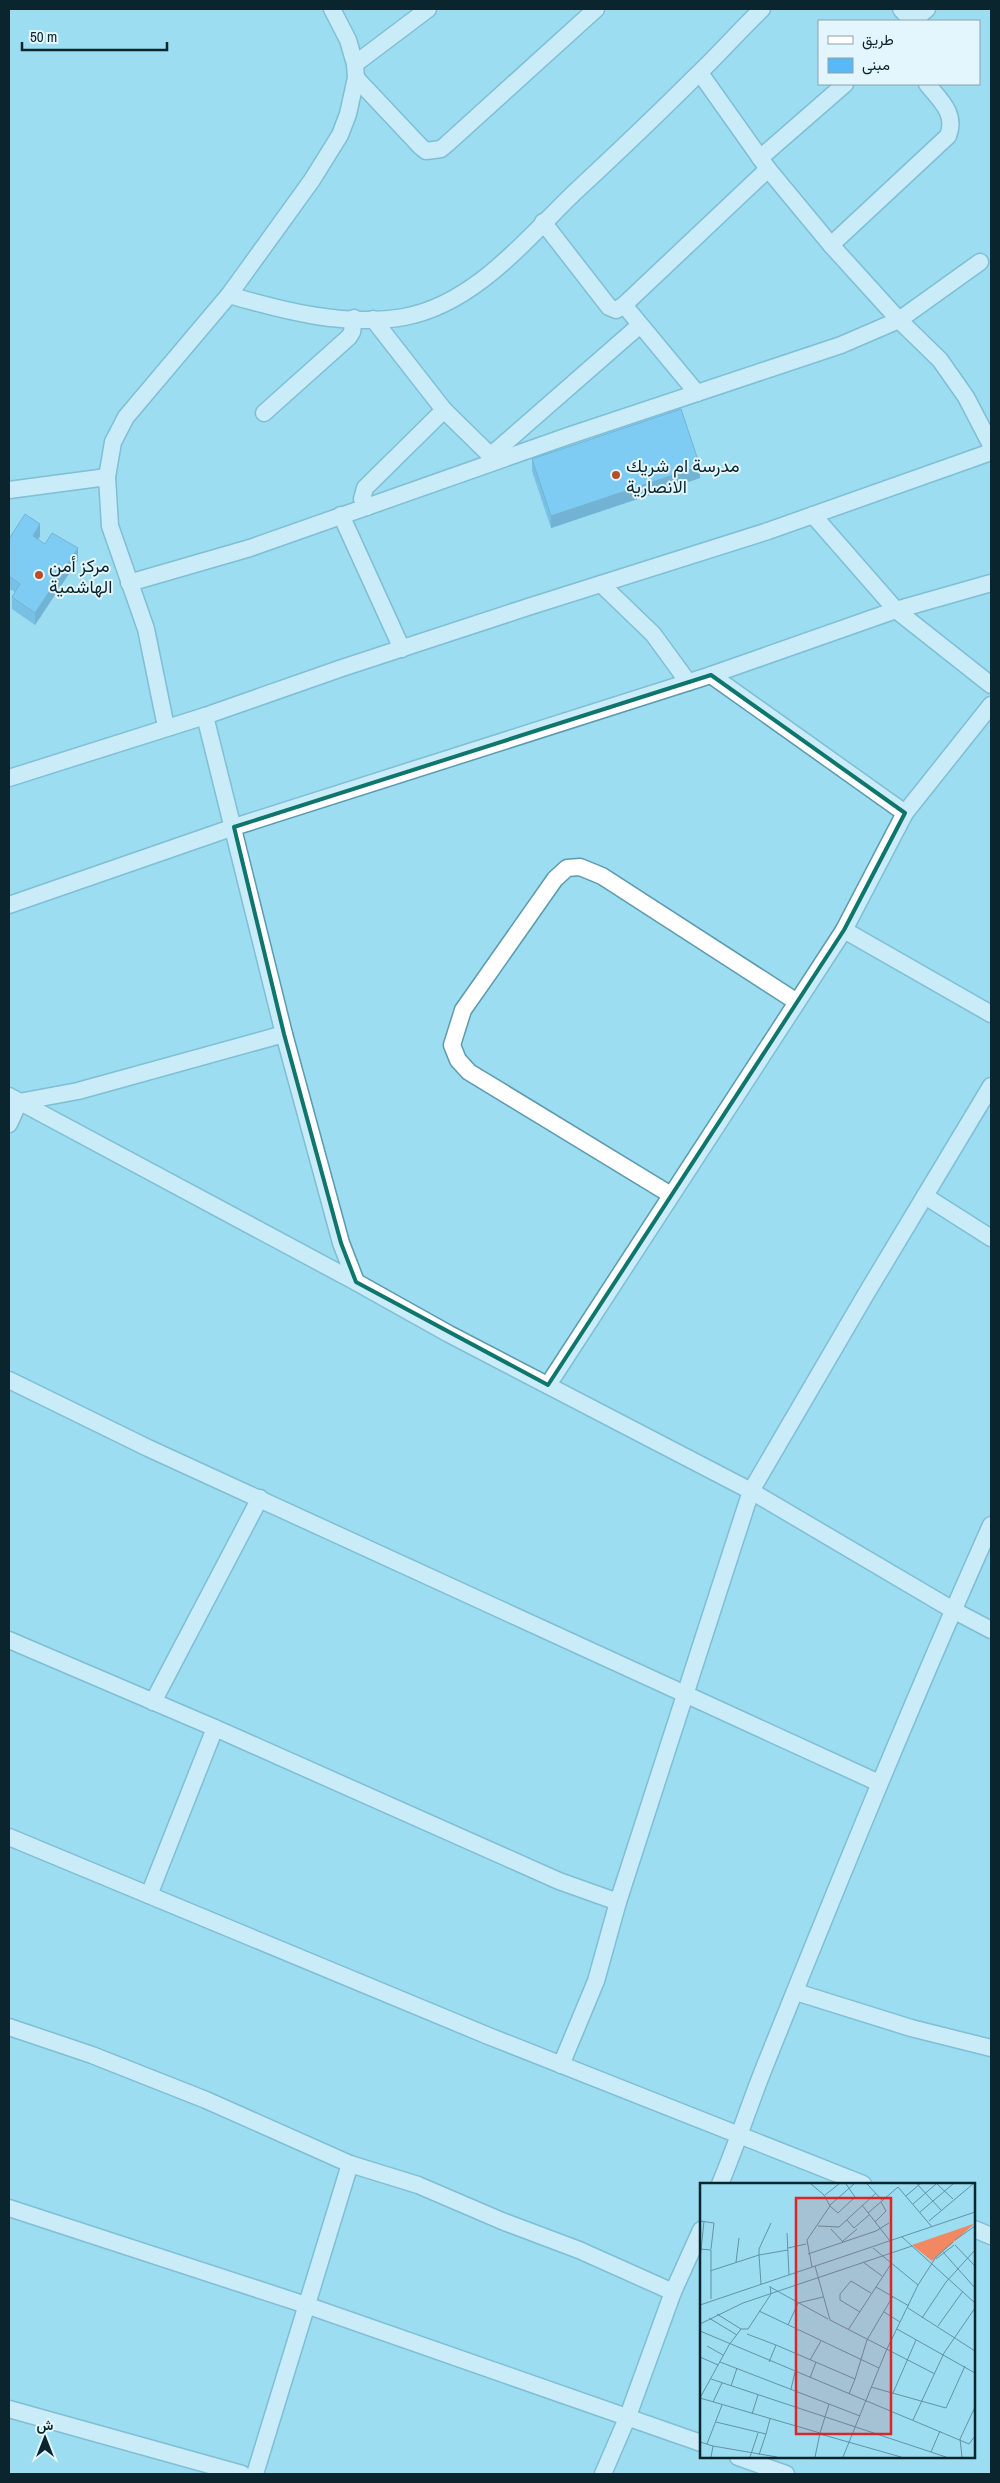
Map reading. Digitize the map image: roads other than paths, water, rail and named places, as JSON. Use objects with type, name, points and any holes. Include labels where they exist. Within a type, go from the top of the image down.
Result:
[{"type":"street","points":[[166,727],[146,629],[110,526],[107,477],[113,442],[126,417],[229,295],[328,155],[348,114],[356,71],[348,40],[332,9]]},
{"type":"street","points":[[356,71],[428,9]]},
{"type":"street","points":[[356,71],[421,147],[426,151],[435,150],[448,143],[596,9]]},
{"type":"street","points":[[229,295],[286,311],[373,319],[405,317],[428,311],[451,300],[476,284],[543,222],[700,73],[762,9]]},
{"type":"street","points":[[901,9],[912,20]]},
{"type":"street","points":[[914,20],[927,9]]},
{"type":"street","points":[[700,73],[764,163],[831,245],[899,320],[940,360],[966,397],[991,445]]},
{"type":"street","points":[[543,222],[609,307],[616,310],[624,306],[764,163],[845,85]]},
{"type":"street","points":[[831,245],[948,136],[950,113],[928,85]]},
{"type":"street","points":[[129,583],[250,548],[367,507],[493,459],[841,345],[899,320],[980,262]]},
{"type":"street","points":[[624,306],[697,393]]},
{"type":"street","points":[[264,413],[349,337],[352,332],[354,318]]},
{"type":"street","points":[[373,319],[444,410],[493,459]]},
{"type":"street","points":[[493,459],[640,325]]},
{"type":"street","points":[[367,507],[362,499],[364,488],[444,410]]},
{"type":"street","points":[[9,778],[205,716],[402,649],[813,515],[991,452]]},
{"type":"street","points":[[9,490],[107,477]]},
{"type":"street","points":[[341,515],[402,649]]},
{"type":"street","points":[[813,515],[896,610],[991,686]]},
{"type":"street","points":[[601,584],[653,634],[688,682]]},
{"type":"street","points":[[9,905],[234,827],[712,675],[896,610],[991,584]]},
{"type":"street","points":[[712,675],[905,813]]},
{"type":"street","points":[[548,1386],[844,930],[905,813],[991,705]]},
{"type":"street","points":[[205,716],[284,1034],[341,1243],[356,1282]]},
{"type":"street","points":[[671,1196],[469,1072],[458,1060],[452,1045],[463,1010],[555,879],[567,868],[580,867],[602,876],[797,1002]]},
{"type":"street","points":[[844,930],[991,1014]]},
{"type":"street","points":[[14,1099],[78,1091],[284,1034]]},
{"type":"street","points":[[561,2065],[596,1981],[618,1902],[751,1491],[924,1196],[991,1086]]},
{"type":"street","points":[[9,1124],[14,1099]]},
{"type":"street","points":[[14,1099],[356,1282],[449,1334],[751,1491],[953,1610],[991,1630]]},
{"type":"street","points":[[924,1196],[991,1238]]},
{"type":"street","points":[[9,1380],[148,1448],[879,1783]]},
{"type":"street","points":[[153,1702],[260,1498]]},
{"type":"street","points":[[720,2183],[879,1783],[991,1525]]},
{"type":"street","points":[[9,1640],[215,1728],[559,1881],[618,1902]]},
{"type":"street","points":[[149,1895],[215,1728]]},
{"type":"street","points":[[9,1837],[561,2065],[861,2183]]},
{"type":"street","points":[[796,1992],[911,2028],[991,2048]]},
{"type":"street","points":[[9,2027],[92,2055],[206,2100],[350,2164],[418,2185],[579,2250],[673,2292]]},
{"type":"street","points":[[255,2474],[350,2164]]},
{"type":"street","points":[[9,2208],[306,2305],[700,2443]]},
{"type":"street","points":[[975,2229],[991,2236]]},
{"type":"street","points":[[604,2474],[628,2416],[673,2292],[700,2232]]},
{"type":"street","points":[[9,2409],[242,2474]]},
{"type":"street","points":[[741,2458],[786,2474]]},
{"type":"place","name":"مدرسة ام شريك الانصارية","points":[[616,475]]},
{"type":"place","name":"مركز أمن الهاشمية","points":[[39,575]]}]
